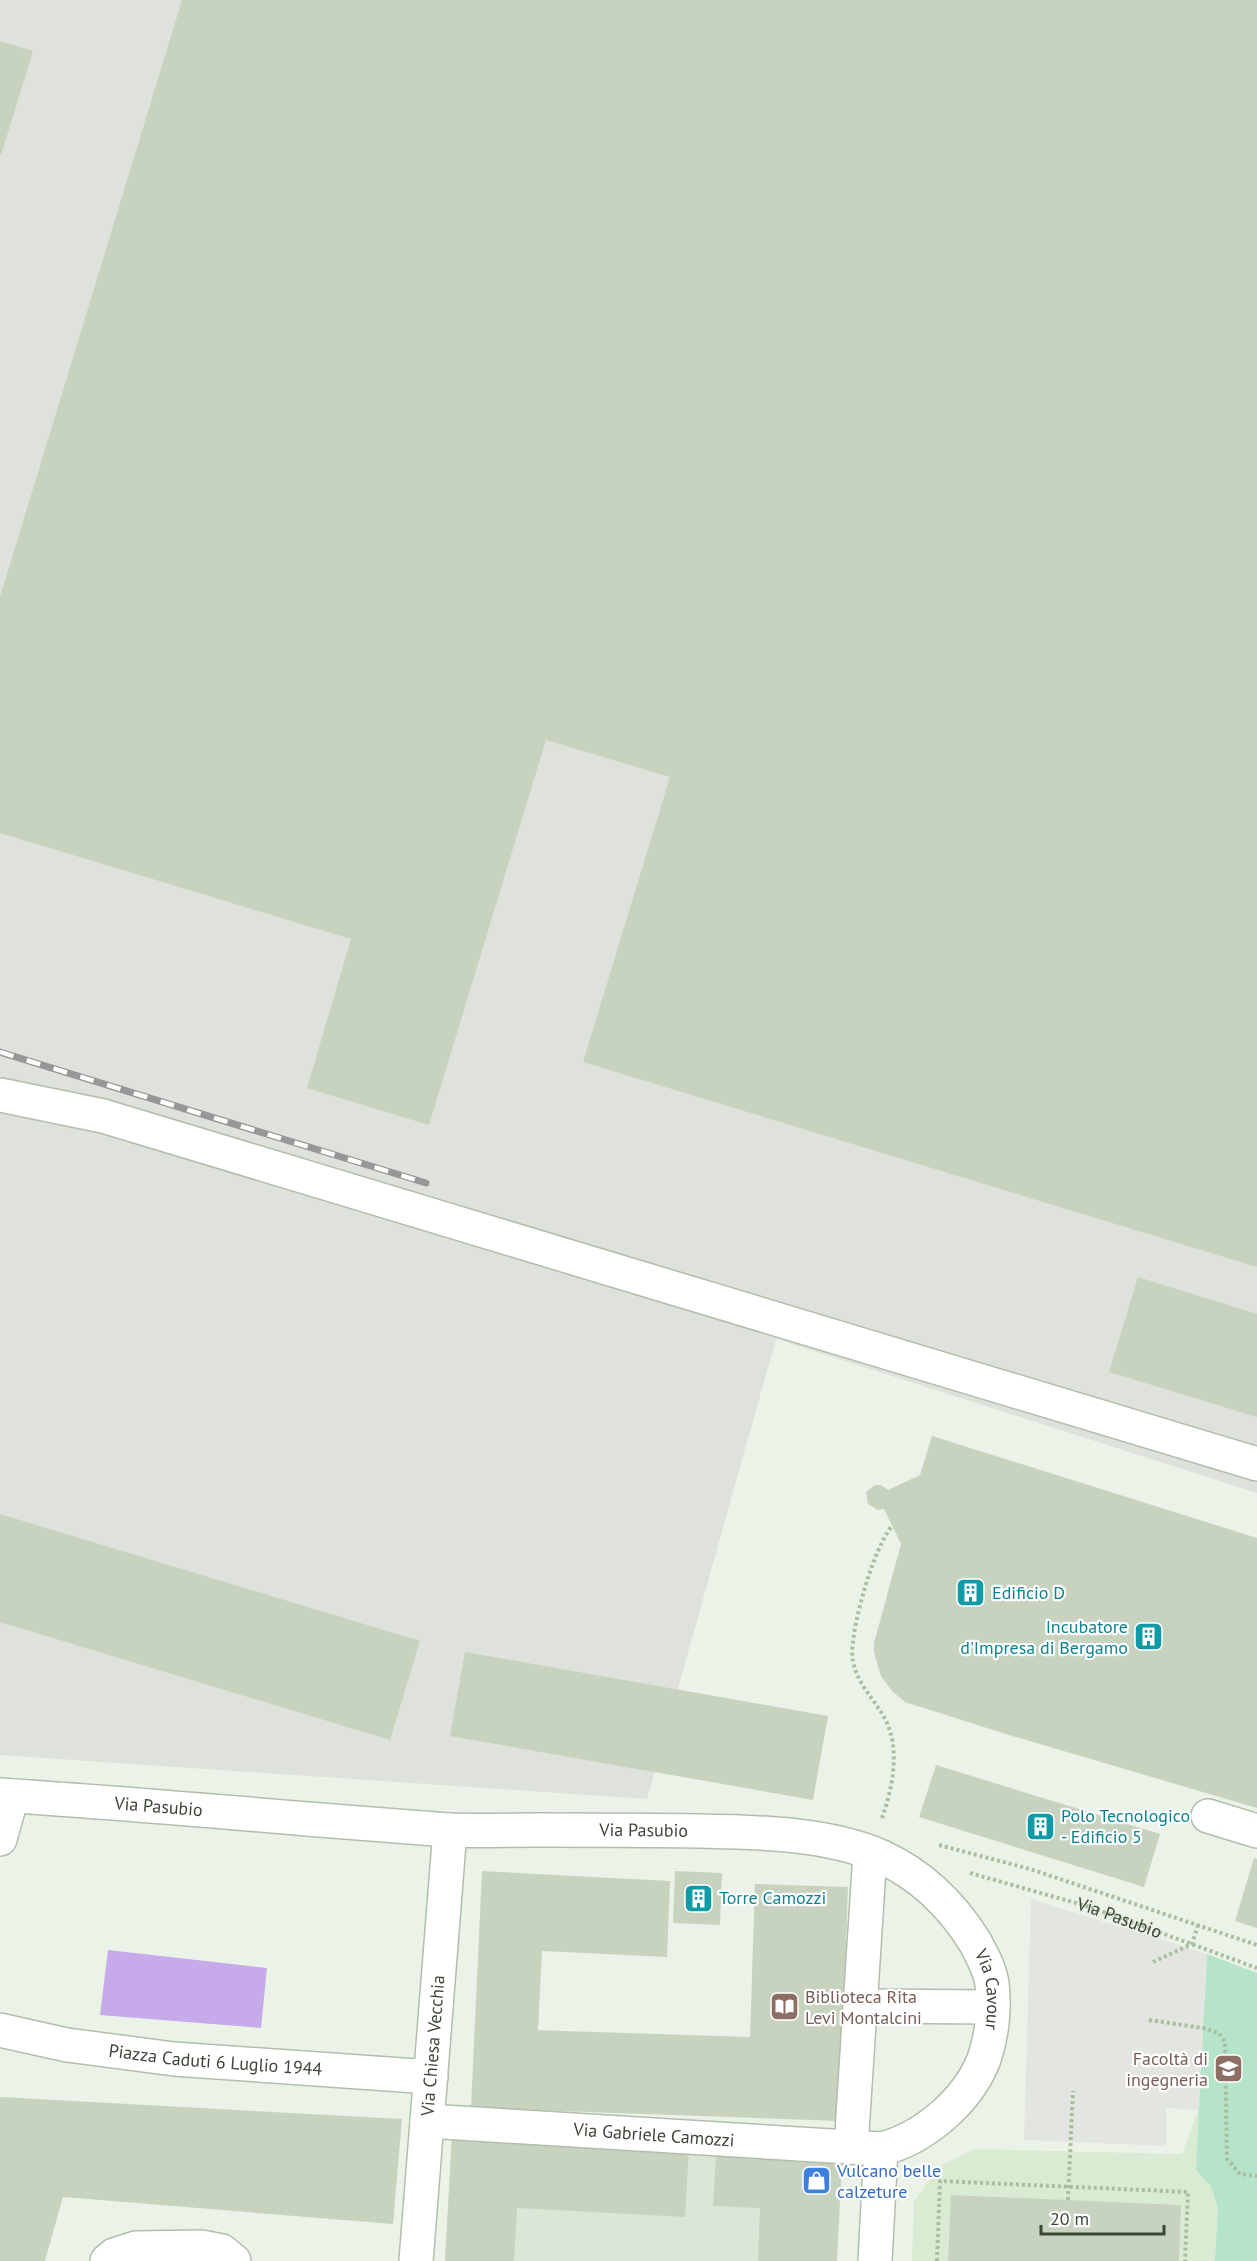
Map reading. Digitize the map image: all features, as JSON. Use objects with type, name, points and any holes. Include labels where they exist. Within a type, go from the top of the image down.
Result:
[{"type":"street","points":[[0,1095],[103,1116],[1257,1464]]},
{"type":"street","points":[[0,1839],[6,1795]]},
{"type":"street","name":"Via Pasubio","points":[[6,1795],[450,1830],[738,1832],[806,1838],[875,1855]]},
{"type":"street","points":[[1208,1816],[1257,1831]]},
{"type":"street","name":"Via Chiesa Vecchia","points":[[416,2261],[450,1830]]},
{"type":"street","points":[[875,1855],[860,2006],[866,2148],[875,2261]]},
{"type":"street","name":"Via Cavour","points":[[866,2148],[899,2145],[923,2132],[941,2118],[970,2084],[982,2064],[990,2040],[993,2007],[992,1982],[986,1965],[961,1920],[927,1884],[875,1855]]},
{"type":"street","points":[[860,2006],[993,2007]]},
{"type":"street","name":"Piazza Caduti 6 Luglio 1944","points":[[0,2030],[66,2045],[174,2059],[431,2077]]},
{"type":"street","name":"Via Gabriele Camozzi","points":[[427,2121],[866,2148]]},
{"type":"street","points":[[107,2261],[114,2255],[136,2248],[201,2247],[222,2251],[234,2261]]},
{"type":"path","points":[[875,1855],[888,1802],[894,1758],[892,1735],[884,1718],[858,1678],[852,1660],[851,1644],[876,1558],[891,1527]]},
{"type":"path","points":[[932,1843],[1030,1869],[1257,1945]]},
{"type":"path","name":"Via Pasubio","points":[[962,1872],[985,1876],[1090,1907],[1257,1968]]},
{"type":"path","points":[[1153,1962],[1192,1944],[1198,1925]]},
{"type":"path","points":[[1149,2020],[1203,2028],[1219,2034],[1225,2042],[1227,2159],[1240,2174],[1257,2176]]},
{"type":"path","points":[[1068,2200],[1073,2091]]},
{"type":"path","points":[[937,2261],[940,2181],[1188,2192],[1185,2261]]},
{"type":"shaded area","points":[[0,0],[1257,0],[1257,1493],[776,1339],[647,1799],[0,1755]]},
{"type":"shaded area","points":[[1031,1899],[1207,1954],[1198,2110],[1166,2108],[1166,2146],[1024,2140]]},
{"type":"shaded area","points":[[108,1950],[267,1968],[261,2028],[100,2015]]},
{"type":"shaded area","name":"Facoltà di ingegneria","points":[[1207,1954],[1257,1973],[1257,2261],[912,2261],[914,2201],[940,2166],[975,2149],[1182,2154],[1198,2110]]},
{"type":"shaded area","points":[[1207,1954],[1257,1973],[1257,2261],[1215,2261],[1218,2208],[1211,2186],[1196,2170]]},
{"type":"shaded area","points":[[452,2136],[716,2155],[837,2261],[445,2261]]},
{"type":"building","points":[[182,0],[1257,0],[1257,1267],[583,1062],[670,777],[546,740],[429,1125],[307,1088],[351,939],[0,833],[0,597]]},
{"type":"building","points":[[0,41],[33,51],[1,155],[0,155]]},
{"type":"building","points":[[1138,1277],[1257,1314],[1257,1417],[1109,1372]]},
{"type":"building","points":[[932,1436],[1257,1538],[1257,1808],[905,1702],[892,1691],[881,1676],[874,1652],[874,1643],[901,1544],[884,1509],[878,1510],[868,1504],[866,1492],[875,1485],[881,1485],[888,1490],[920,1475]]},
{"type":"building","points":[[0,1514],[420,1641],[390,1740],[0,1622]]},
{"type":"building","points":[[465,1652],[828,1716],[813,1800],[450,1736]]},
{"type":"building","name":"Polo Tecnologico - Edificio 5","points":[[936,1765],[1160,1834],[1144,1887],[919,1817]]},
{"type":"building","points":[[1254,1858],[1257,1859],[1257,1928],[1235,1921]]},
{"type":"building","points":[[482,1871],[670,1881],[667,1957],[542,1951],[538,2030],[750,2037],[755,1884],[848,1887],[840,2121],[471,2108]]},
{"type":"building","name":"Torre Camozzi","points":[[675,1871],[722,1873],[720,1925],[673,1923]]},
{"type":"building","points":[[0,2097],[402,2119],[393,2224],[63,2197],[45,2261],[0,2261]]},
{"type":"building","points":[[452,2136],[689,2150],[685,2217],[517,2208],[514,2261],[445,2261]]},
{"type":"building","points":[[716,2155],[842,2161],[837,2261],[758,2261],[760,2208],[713,2206]]},
{"type":"building","points":[[951,2195],[1181,2205],[1179,2261],[948,2261]]},
{"type":"railway","points":[[0,1052],[426,1183]]},
{"type":"place","name":"Edificio D","points":[[971,1593]]},
{"type":"place","name":"Incubatore d'Impresa di Bergamo","points":[[1149,1637]]},
{"type":"place","name":"Polo Tecnologico - Edificio 5","points":[[1040,1826]]},
{"type":"place","name":"Torre Camozzi","points":[[698,1898]]},
{"type":"place","name":"Biblioteca Rita Levi Montalcini","points":[[784,2007]]},
{"type":"place","name":"Facoltà di ingegneria","points":[[1229,2069]]},
{"type":"place","name":"Vulcano belle calzeture","points":[[816,2181]]}]
